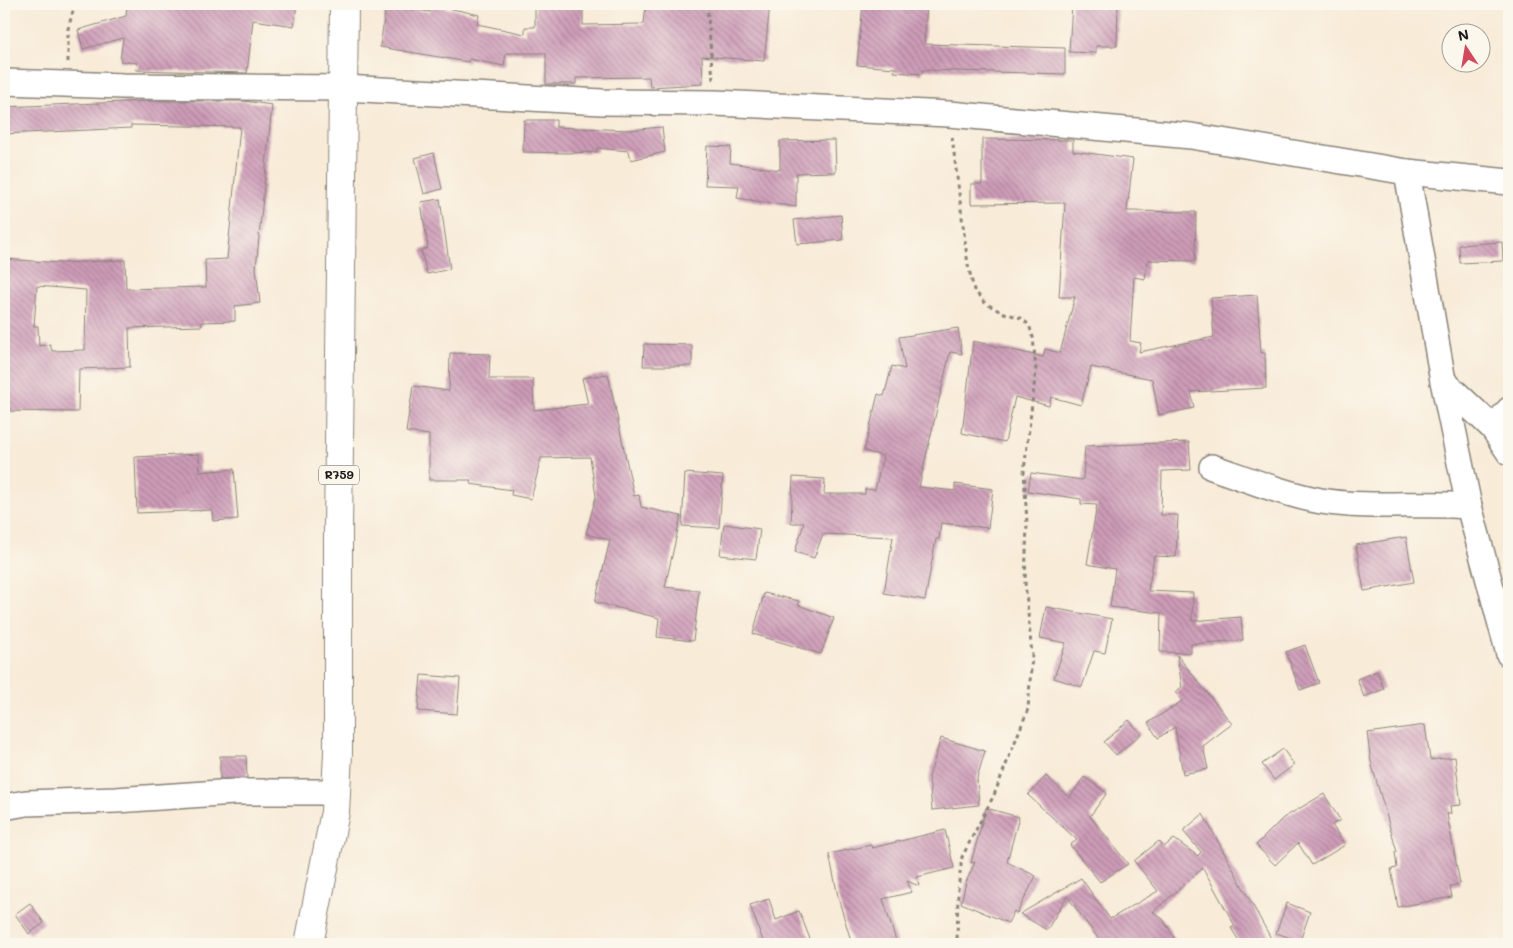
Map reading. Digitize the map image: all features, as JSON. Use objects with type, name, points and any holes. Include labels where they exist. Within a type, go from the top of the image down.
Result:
[{"type":"main road","name":"R759","points":[[308,944],[335,812],[338,753],[338,532],[344,4]]},
{"type":"street","points":[[4,82],[68,85],[344,88],[602,102],[715,103],[949,114],[1191,136],[1407,172],[1509,182]]},
{"type":"street","points":[[1407,172],[1443,381],[1469,506],[1508,643]]},
{"type":"street","points":[[1443,381],[1493,428],[1509,452]]},
{"type":"street","points":[[1493,428],[1509,410]]},
{"type":"street","points":[[1212,467],[1320,500],[1376,506],[1429,503],[1469,506]]},
{"type":"street","points":[[4,807],[26,803],[116,800],[234,792],[336,792]]},
{"type":"path","points":[[68,85],[68,29],[75,4]]},
{"type":"path","points":[[707,4],[715,103]]},
{"type":"path","points":[[949,114],[968,265],[974,290],[985,303],[1001,312],[1026,321],[1031,330],[1036,354],[1024,471],[1027,523],[1025,582],[1032,655],[1028,709],[994,794],[962,857],[958,890],[957,944]]},
{"type":"building","points":[[127,4],[297,4],[294,26],[253,20],[247,73],[136,70],[137,63],[120,61],[123,38],[83,49],[78,30],[126,16]]},
{"type":"building","points":[[535,4],[583,4],[583,25],[644,24],[646,4],[770,4],[764,61],[702,56],[703,84],[650,87],[649,77],[576,78],[576,84],[546,84],[546,53],[506,53],[504,66],[469,59],[468,62],[380,47],[386,6],[430,12],[431,5],[462,11],[479,15],[477,24],[525,34],[525,27],[535,27]]},
{"type":"building","points":[[863,4],[927,4],[924,44],[1065,48],[1065,74],[923,70],[922,74],[894,72],[895,68],[857,65]]},
{"type":"building","points":[[1072,4],[1118,4],[1117,46],[1096,46],[1096,53],[1069,52]]},
{"type":"building","points":[[147,101],[244,101],[272,105],[256,268],[260,303],[235,306],[235,321],[202,322],[202,326],[129,328],[130,367],[79,369],[78,412],[4,411],[4,259],[61,263],[125,260],[126,289],[206,287],[205,260],[227,259],[240,127],[131,125],[131,128],[4,134],[4,107]],"holes":[[[37,286],[86,290],[85,350],[52,351],[50,344],[39,346],[38,326],[34,326]]]},
{"type":"building","points":[[524,120],[556,120],[556,127],[628,130],[662,127],[665,152],[631,160],[629,151],[597,148],[597,152],[523,152]]},
{"type":"building","points":[[982,139],[1073,140],[1073,151],[1133,159],[1127,211],[1196,212],[1195,261],[1148,260],[1145,279],[1134,277],[1130,341],[1141,343],[1139,352],[1214,337],[1211,298],[1257,295],[1261,353],[1265,353],[1266,388],[1191,392],[1194,408],[1159,415],[1152,379],[1091,367],[1081,405],[1051,397],[1049,406],[1015,397],[1005,442],[962,433],[973,341],[1043,357],[1045,349],[1060,353],[1075,297],[1059,297],[1065,203],[971,204],[971,184],[982,184]]},
{"type":"building","points":[[835,140],[836,172],[796,173],[796,207],[737,198],[739,186],[705,185],[707,146],[731,147],[730,163],[780,170],[780,141]]},
{"type":"building","points":[[434,153],[442,189],[424,194],[415,158]]},
{"type":"building","points":[[440,199],[450,269],[427,274],[421,250],[428,248],[421,202]]},
{"type":"building","points":[[841,215],[843,240],[797,244],[794,220]]},
{"type":"building","points":[[1502,242],[1503,261],[1460,263],[1459,245]]},
{"type":"building","points":[[958,328],[962,354],[950,352],[919,487],[955,491],[955,484],[993,489],[988,528],[941,523],[939,539],[936,539],[925,600],[884,593],[893,537],[823,534],[814,558],[795,552],[804,523],[791,523],[793,477],[825,479],[824,494],[865,494],[865,489],[875,490],[883,456],[864,451],[878,394],[884,396],[892,366],[905,369],[899,337]]},
{"type":"building","points":[[644,344],[692,345],[692,366],[643,366]]},
{"type":"building","points":[[450,353],[490,354],[489,379],[533,379],[534,410],[588,404],[582,378],[608,374],[634,496],[639,495],[641,507],[681,516],[665,587],[699,591],[693,641],[657,637],[659,618],[595,602],[610,540],[586,534],[596,496],[590,457],[541,458],[531,499],[511,495],[512,490],[470,484],[471,480],[429,480],[429,435],[406,432],[413,386],[449,391]]},
{"type":"building","points":[[1189,442],[1191,470],[1162,471],[1161,515],[1178,515],[1176,557],[1154,556],[1148,591],[1193,593],[1192,621],[1241,617],[1243,640],[1191,644],[1191,653],[1160,652],[1161,613],[1110,607],[1115,569],[1087,564],[1097,505],[1081,504],[1081,499],[1028,491],[1031,473],[1083,480],[1085,446]]},
{"type":"building","points":[[199,454],[200,472],[234,469],[238,519],[213,521],[212,510],[137,513],[135,457]]},
{"type":"building","points":[[685,473],[723,476],[719,528],[682,526]]},
{"type":"building","points":[[724,524],[760,529],[756,559],[720,555]]},
{"type":"building","points":[[1406,537],[1414,582],[1364,591],[1356,545]]},
{"type":"building","points":[[764,593],[799,601],[798,605],[834,618],[821,654],[753,634]]},
{"type":"building","points":[[1046,607],[1112,619],[1105,653],[1094,651],[1082,687],[1054,678],[1066,643],[1040,638]]},
{"type":"building","points":[[1305,645],[1319,683],[1300,690],[1286,652]]},
{"type":"building","points":[[1177,655],[1232,724],[1203,746],[1208,769],[1183,774],[1175,727],[1158,738],[1148,723],[1182,701],[1175,692],[1182,687]]},
{"type":"building","points":[[1377,671],[1384,689],[1364,697],[1357,679]]},
{"type":"building","points":[[421,675],[460,678],[457,714],[418,711]]},
{"type":"building","points":[[1129,720],[1141,734],[1116,755],[1104,742]]},
{"type":"building","points":[[1425,725],[1430,760],[1455,757],[1461,805],[1450,806],[1451,814],[1447,814],[1460,884],[1450,886],[1452,897],[1398,907],[1391,869],[1397,868],[1395,852],[1397,852],[1371,762],[1367,733]]},
{"type":"building","points":[[941,738],[985,751],[977,778],[979,805],[932,810],[929,777]]},
{"type":"building","points":[[1283,749],[1294,765],[1274,780],[1262,764]]},
{"type":"building","points":[[220,756],[246,756],[247,778],[220,779]]},
{"type":"building","points":[[1046,776],[1069,798],[1084,777],[1107,793],[1090,816],[1128,864],[1100,882],[1070,845],[1077,840],[1028,795]]},
{"type":"building","points":[[1324,794],[1340,820],[1332,825],[1345,845],[1312,865],[1298,843],[1275,865],[1256,845],[1283,818]]},
{"type":"building","points":[[986,808],[1019,817],[1007,862],[1036,876],[1017,913],[1014,911],[1008,923],[961,903],[966,882],[975,862],[971,863]]},
{"type":"building","points":[[1203,814],[1274,944],[1241,944],[1231,928],[1235,926],[1203,868],[1153,912],[1163,919],[1178,944],[1102,944],[1067,896],[1047,930],[1020,914],[1081,878],[1110,919],[1158,891],[1134,861],[1159,841],[1164,847],[1174,839],[1198,856],[1201,852],[1183,831]]},
{"type":"building","points":[[945,830],[954,868],[917,877],[919,886],[907,881],[912,892],[883,899],[897,944],[852,944],[839,901],[829,854],[871,845],[872,848]]},
{"type":"building","points":[[769,899],[776,920],[799,911],[812,944],[764,944],[750,905]]},
{"type":"building","points":[[30,903],[44,923],[29,934],[15,914]]},
{"type":"building","points":[[1287,903],[1310,912],[1300,941],[1276,933]]}]
